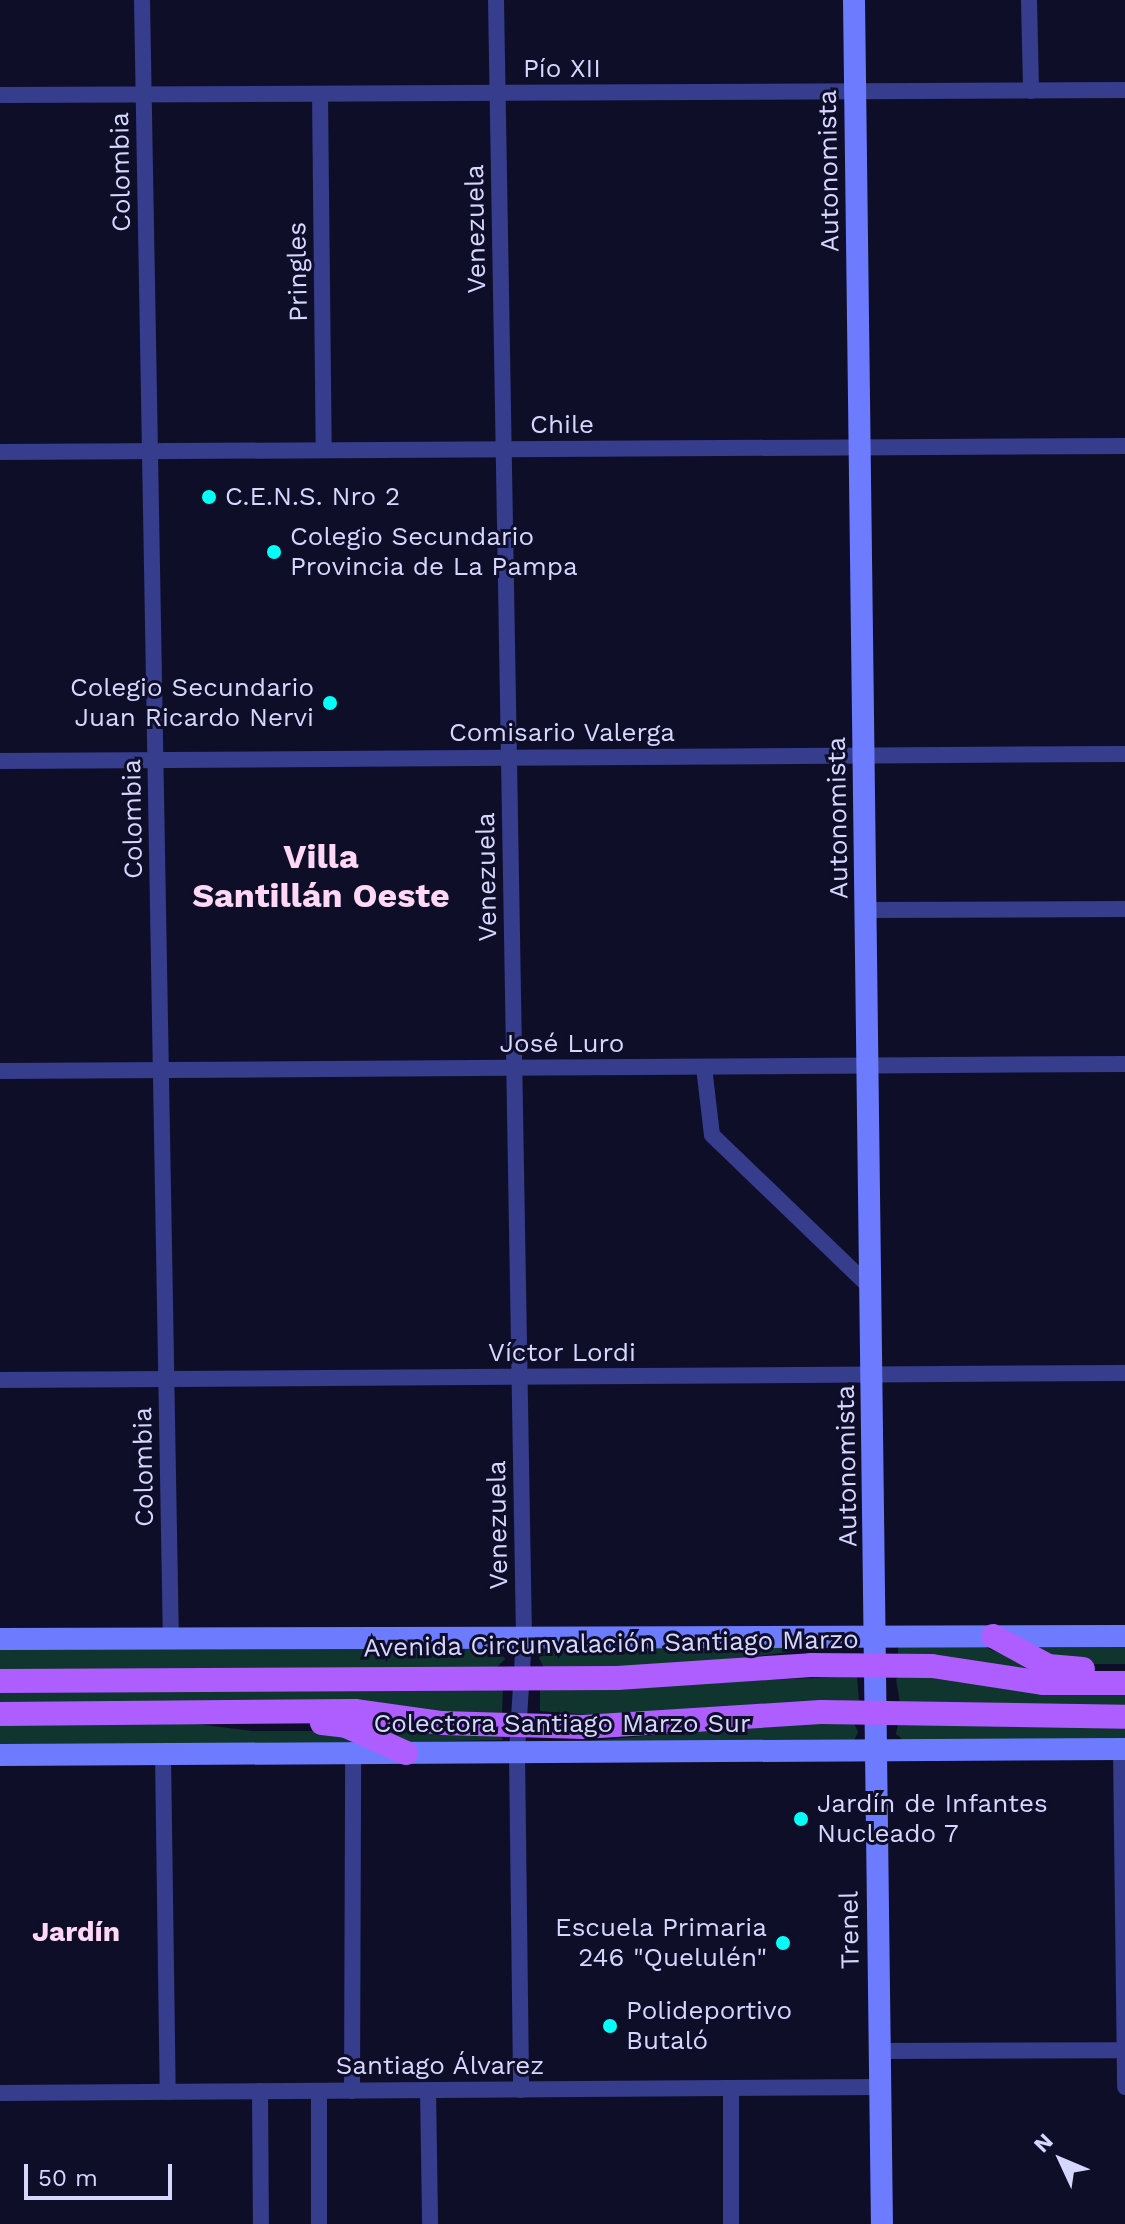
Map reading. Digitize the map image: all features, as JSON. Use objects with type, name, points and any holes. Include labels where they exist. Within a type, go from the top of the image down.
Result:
[{"type":"main road","points":[[993,1636],[1052,1668],[1125,1670]]},
{"type":"main road","name":"Avenida Circunvalación Santiago Marzo","points":[[0,1681],[522,1677],[877,1666],[962,1669],[1043,1683],[1125,1683]]},
{"type":"main road","points":[[0,1714],[355,1711],[442,1723],[595,1727],[877,1712],[1125,1717]]},
{"type":"main road","points":[[205,1712],[250,1722],[340,1724],[406,1753]]},
{"type":"street","name":"Colombia","points":[[142,0],[171,1638]]},
{"type":"street","name":"Venezuela","points":[[496,0],[524,1637],[517,1752],[521,2090]]},
{"type":"street","name":"Autonomista","points":[[854,0],[878,1636]]},
{"type":"street","points":[[1029,0],[1031,91]]},
{"type":"street","name":"Pío XII","points":[[0,95],[1125,90]]},
{"type":"street","name":"Pringles","points":[[320,94],[324,450]]},
{"type":"street","name":"Chile","points":[[0,452],[1125,446]]},
{"type":"street","name":"Comisario Valerga","points":[[0,761],[1125,754]]},
{"type":"street","points":[[867,910],[1125,909]]},
{"type":"street","name":"José Luro","points":[[0,1071],[1125,1064]]},
{"type":"street","points":[[704,1067],[712,1135],[873,1290]]},
{"type":"street","name":"Víctor Lordi","points":[[0,1380],[1125,1373]]},
{"type":"street","name":"Trenel","points":[[878,1636],[876,1750],[882,2224]]},
{"type":"street","points":[[0,1639],[1125,1636]]},
{"type":"street","points":[[1123,1749],[1125,2087]]},
{"type":"street","name":"Colectora Santiago Marzo Sur","points":[[0,1755],[1123,1749]]},
{"type":"street","points":[[352,2091],[353,1753]]},
{"type":"street","points":[[163,1754],[168,2092]]},
{"type":"street","points":[[880,2051],[1125,2050]]},
{"type":"street","name":"Santiago Álvarez","points":[[0,2093],[880,2087]]},
{"type":"street","points":[[731,2088],[731,2224]]},
{"type":"street","points":[[428,2090],[430,2224]]},
{"type":"street","points":[[260,2091],[261,2224]]},
{"type":"street","points":[[319,2091],[319,2224]]},
{"type":"green space","points":[[1125,1645],[1125,1664],[1067,1664],[1031,1647]]},
{"type":"green space","points":[[898,1647],[985,1647],[1045,1672],[898,1655]]},
{"type":"green space","points":[[0,1648],[498,1648],[505,1659],[497,1667],[0,1672]]},
{"type":"green space","points":[[547,1648],[814,1649],[680,1666],[544,1668],[539,1658]]},
{"type":"green space","points":[[901,1675],[1125,1694],[1125,1707],[900,1703],[896,1679]]},
{"type":"green space","points":[[857,1676],[859,1701],[602,1716],[540,1711],[540,1690]]},
{"type":"green space","points":[[503,1688],[502,1714],[440,1713],[362,1701],[0,1704],[0,1690]]},
{"type":"green space","points":[[173,1721],[252,1731],[337,1731],[364,1743],[0,1747],[0,1723]]},
{"type":"green space","points":[[998,1722],[1125,1728],[1125,1739],[903,1740],[896,1734],[898,1724]]},
{"type":"green space","points":[[367,1723],[501,1735],[503,1740],[410,1742]]},
{"type":"green space","points":[[783,1723],[854,1723],[858,1732],[854,1741],[579,1742]]},
{"type":"place","name":"C.E.N.S. Nro 2","points":[[209,497]]},
{"type":"place","name":"Colegio Secundario Provincia de La Pampa","points":[[274,552]]},
{"type":"place","name":"Colegio Secundario Juan Ricardo Nervi","points":[[330,703]]},
{"type":"place","name":"Jardín de Infantes Nucleado 7","points":[[801,1819]]},
{"type":"place","name":"Escuela Primaria 246 \"Quelulén\"","points":[[783,1943]]},
{"type":"place","name":"Polideportivo Butaló","points":[[610,2026]]},
{"type":"district","name":"Villa Santillán Oeste","points":[[321,876]]},
{"type":"district","name":"Jardín","points":[[76,1932]]}]
